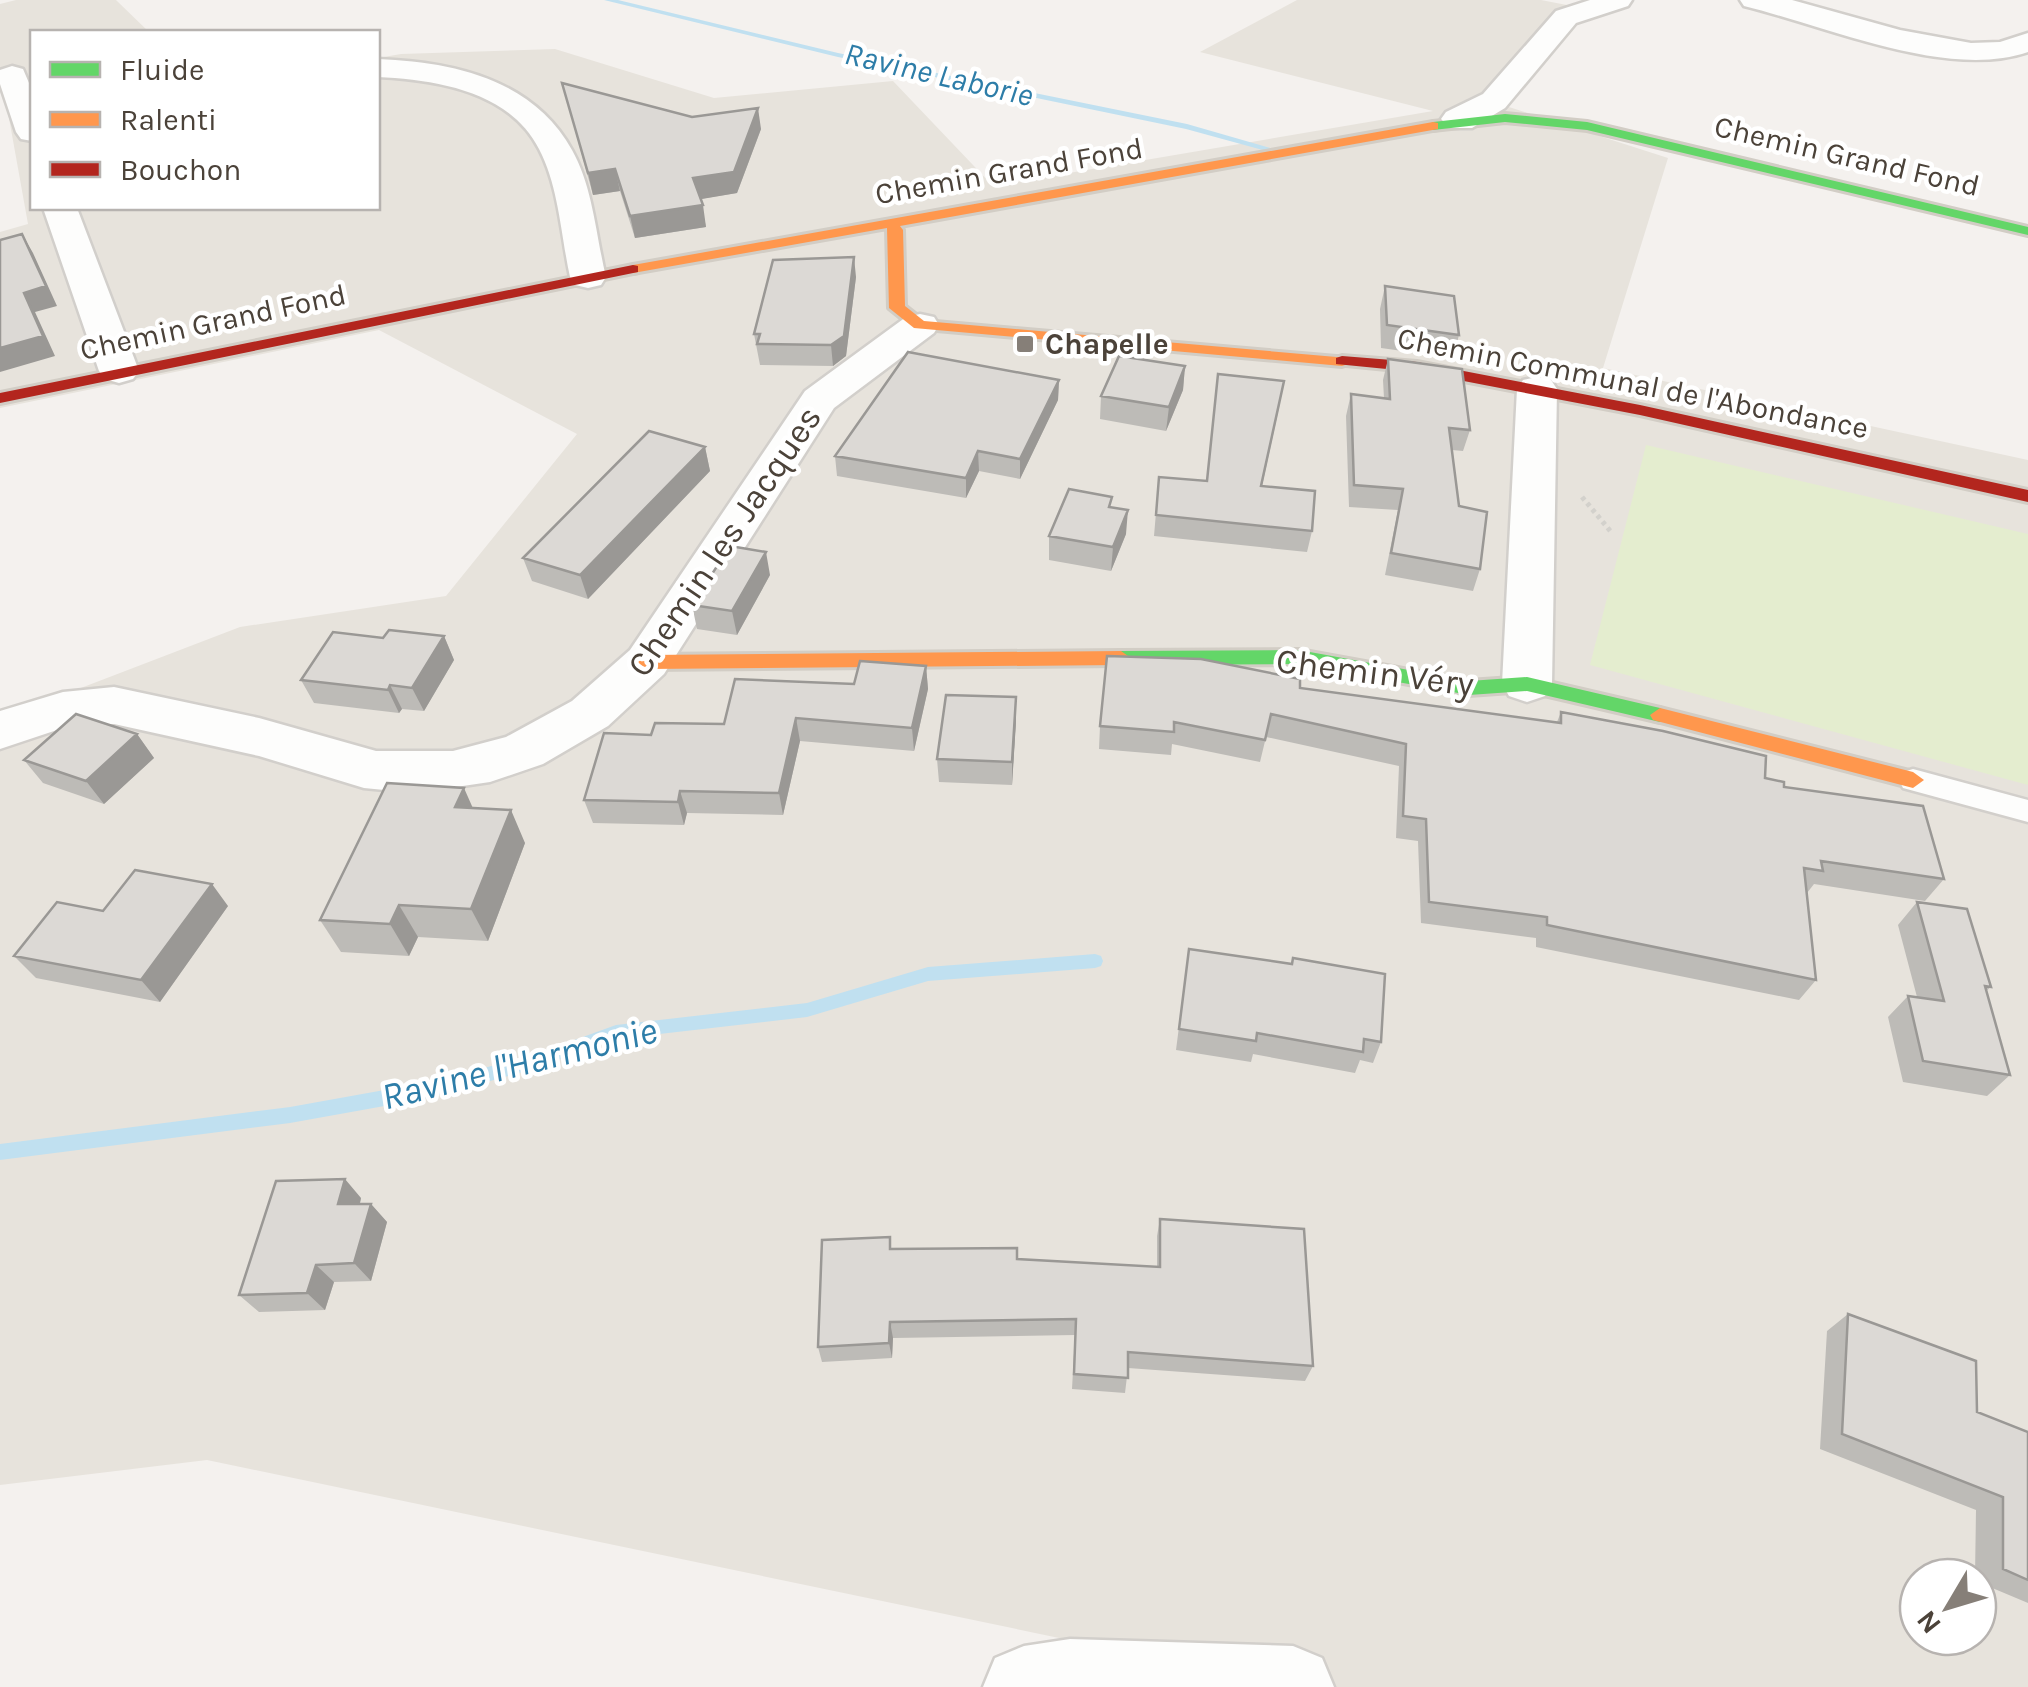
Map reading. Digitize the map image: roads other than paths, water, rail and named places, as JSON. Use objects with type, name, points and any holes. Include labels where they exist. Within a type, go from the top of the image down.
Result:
[{"type":"street","points":[[1461,122],[1457,120],[1481,110],[1504,92],[1566,17],[1618,0]]},
{"type":"street","points":[[1754,0],[1954,50],[1992,53],[2028,42]]},
{"type":"street","points":[[380,68],[418,68],[464,80],[502,96],[538,121],[558,153],[588,277]]},
{"type":"street","points":[[12,75],[30,126]]},
{"type":"street","name":"Chemin Grand Fond","points":[[0,398],[588,277],[1461,122],[1505,118],[1587,126],[2028,231]]},
{"type":"street","points":[[61,210],[119,372]]},
{"type":"street","points":[[890,222],[896,230],[897,308],[920,324]]},
{"type":"street","name":"Chemin Communal de l'Abondance","points":[[920,324],[960,331],[1417,367],[1537,389],[2028,496]]},
{"type":"street","name":"Chemin les Jacques","points":[[0,730],[60,708],[106,704],[267,739],[373,770],[425,774],[525,753],[578,725],[616,696],[646,662],[818,400],[920,324]]},
{"type":"street","points":[[1527,684],[1537,389]]},
{"type":"street","name":"Chemin Véry","points":[[646,662],[1299,657],[1469,688],[1527,684],[1739,733],[1913,780]]},
{"type":"street","points":[[1024,1687],[1070,1680],[1292,1687]]},
{"type":"lane","name":"Chemin Véry","points":[[1913,780],[2028,811]]},
{"type":"waterway","name":"Ravine Laborie","points":[[608,0],[838,55],[1187,127],[1270,149]]},
{"type":"waterway","name":"Ravine l'Harmonie","points":[[0,1152],[290,1115],[429,1090],[530,1063],[616,1032],[807,1010],[928,974],[1095,961]]},
{"type":"place","name":"Chapelle","points":[[1025,344]]}]
